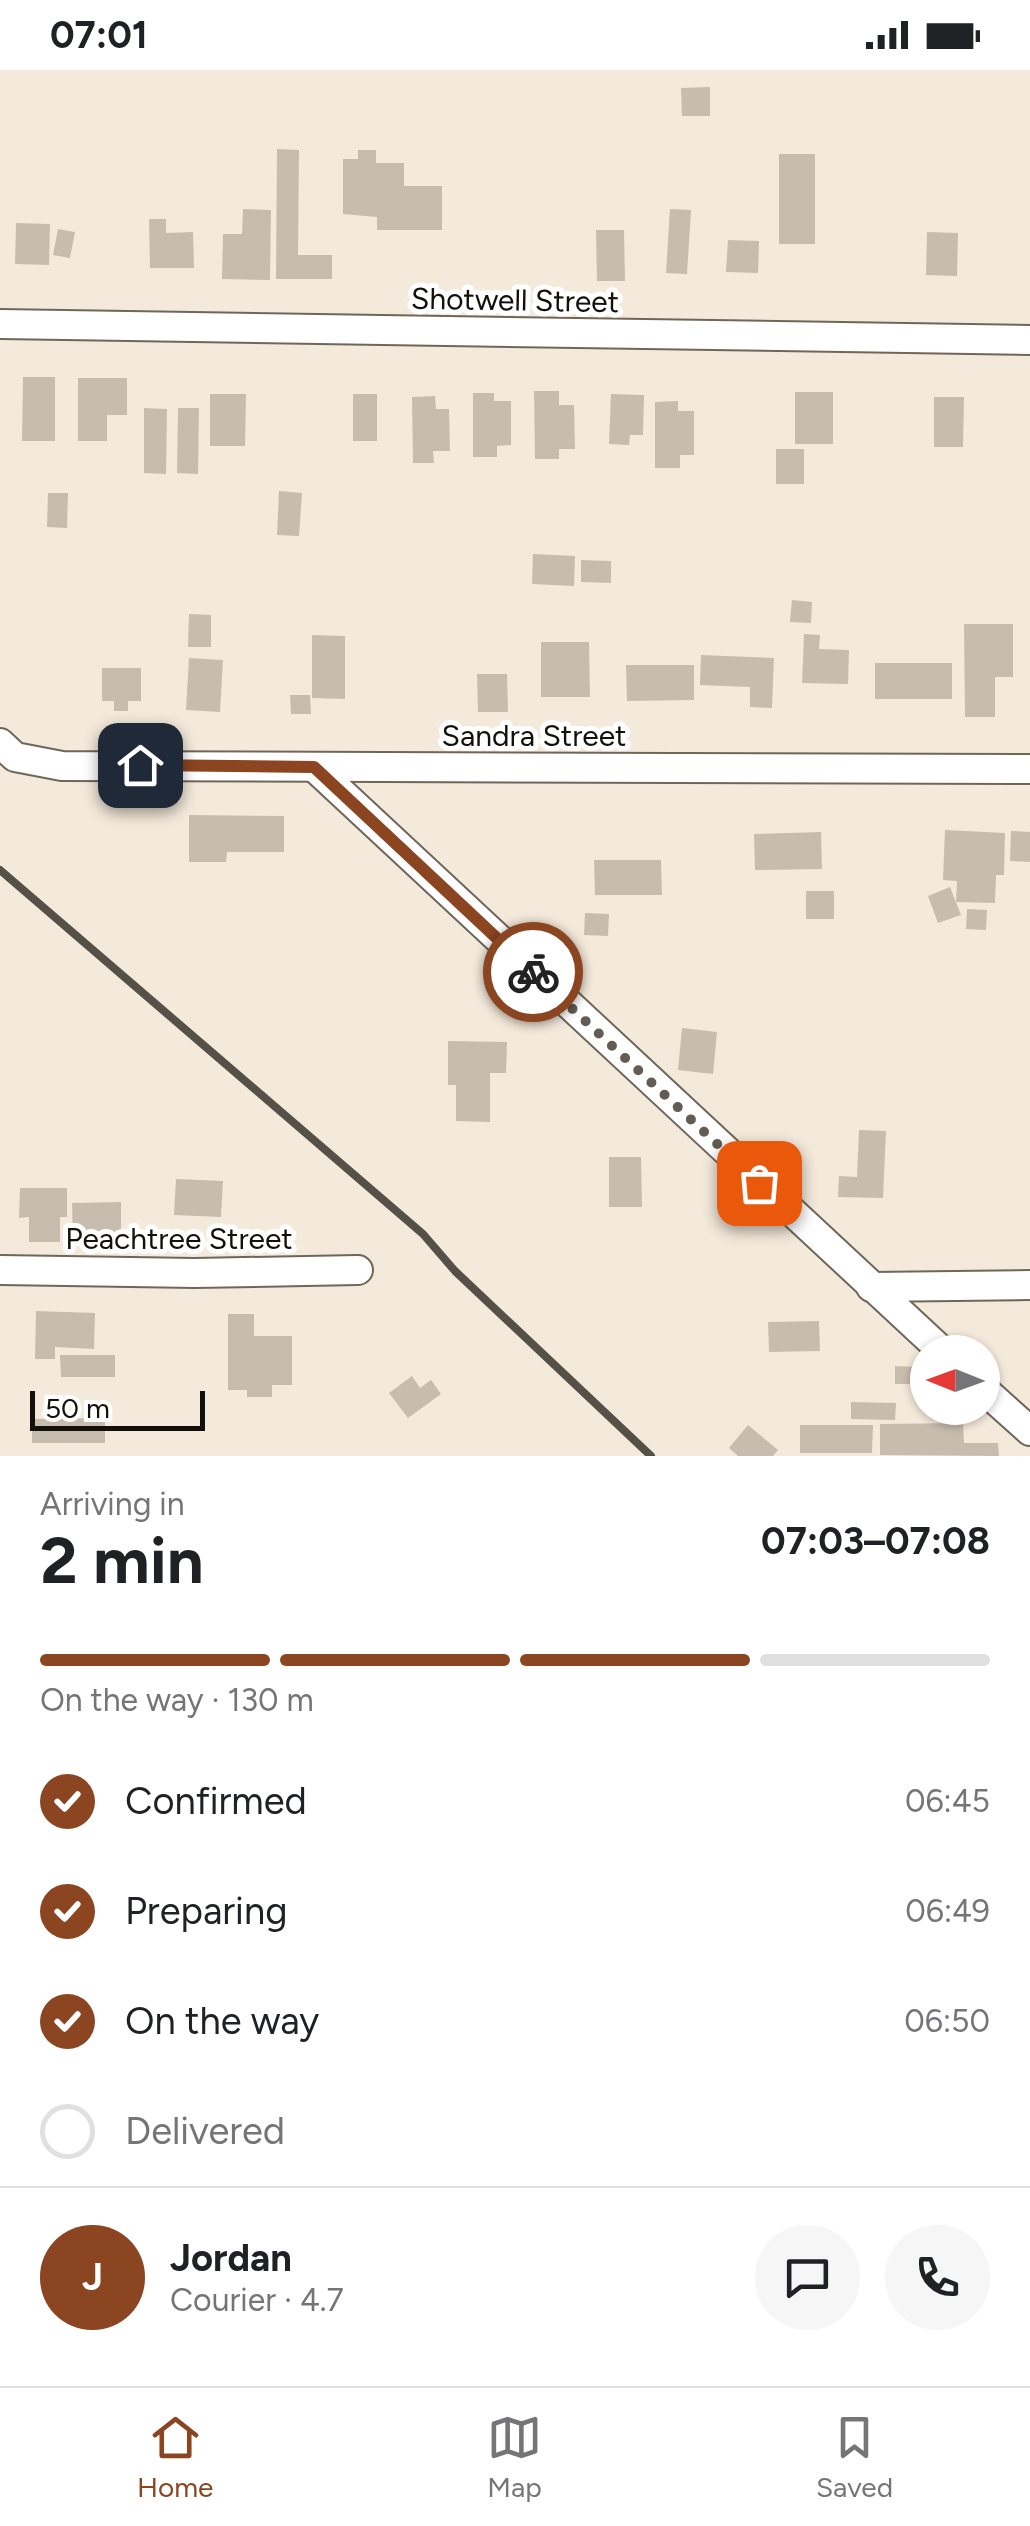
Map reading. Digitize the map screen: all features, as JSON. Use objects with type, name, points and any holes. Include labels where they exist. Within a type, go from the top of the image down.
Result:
[{"type":"street","name":"Shotwell Street","points":[[0,324],[1030,340]]},
{"type":"street","name":"Sandra Street","points":[[0,744],[15,757],[62,766],[1030,769]]},
{"type":"street","points":[[314,767],[924,1335]]},
{"type":"street","name":"Peachtree Street","points":[[0,1270],[358,1270]]},
{"type":"street","points":[[871,1288],[1030,1285]]},
{"type":"street","points":[[1000,1404],[1030,1431]]},
{"type":"building","points":[[710,87],[710,116],[682,116],[681,88]]},
{"type":"building","points":[[277,149],[299,150],[298,255],[332,255],[332,279],[276,279]]},
{"type":"building","points":[[358,150],[376,150],[376,163],[404,163],[404,186],[442,186],[442,230],[377,230],[377,217],[343,214],[343,159],[358,159]]},
{"type":"building","points":[[779,154],[815,154],[815,244],[779,244]]},
{"type":"building","points":[[243,209],[271,210],[270,280],[222,279],[223,234],[242,234]]},
{"type":"building","points":[[670,209],[691,210],[687,274],[666,273]]},
{"type":"building","points":[[149,219],[166,219],[166,233],[193,232],[194,268],[150,268]]},
{"type":"building","points":[[16,223],[50,224],[49,265],[15,264]]},
{"type":"building","points":[[58,229],[75,232],[70,258],[53,255]]},
{"type":"building","points":[[596,230],[624,230],[625,281],[597,281]]},
{"type":"building","points":[[927,232],[958,233],[957,276],[926,275]]},
{"type":"building","points":[[728,240],[759,241],[758,273],[726,272]]},
{"type":"building","points":[[23,377],[55,377],[55,441],[22,441]]},
{"type":"building","points":[[78,378],[127,378],[127,415],[107,415],[107,441],[78,441]]},
{"type":"building","points":[[534,391],[559,391],[559,405],[574,405],[575,449],[559,449],[559,459],[535,459]]},
{"type":"building","points":[[795,392],[833,392],[833,444],[795,444]]},
{"type":"building","points":[[473,393],[494,393],[494,401],[511,401],[511,445],[497,446],[497,457],[473,457]]},
{"type":"building","points":[[210,394],[246,394],[245,446],[210,446]]},
{"type":"building","points":[[353,394],[377,394],[377,441],[353,441]]},
{"type":"building","points":[[611,394],[644,395],[643,435],[630,435],[629,445],[609,444]]},
{"type":"building","points":[[435,396],[436,409],[449,409],[450,451],[433,451],[434,463],[413,463],[412,397]]},
{"type":"building","points":[[934,397],[964,397],[963,447],[934,447]]},
{"type":"building","points":[[678,401],[678,411],[694,411],[694,455],[680,455],[680,468],[655,468],[655,402]]},
{"type":"building","points":[[144,408],[167,409],[166,474],[144,473]]},
{"type":"building","points":[[178,408],[199,408],[198,474],[177,473]]},
{"type":"building","points":[[776,449],[804,449],[804,484],[776,484]]},
{"type":"building","points":[[279,491],[302,493],[299,536],[277,535]]},
{"type":"building","points":[[48,493],[68,493],[67,528],[47,527]]},
{"type":"building","points":[[533,554],[575,556],[574,586],[532,584]]},
{"type":"building","points":[[581,560],[611,561],[611,583],[581,582]]},
{"type":"building","points":[[792,600],[812,602],[811,623],[790,622]]},
{"type":"building","points":[[189,614],[211,615],[211,647],[188,647]]},
{"type":"building","points":[[964,624],[1013,624],[1013,677],[995,677],[995,717],[965,717]]},
{"type":"building","points":[[804,634],[820,635],[819,649],[849,650],[848,684],[802,683]]},
{"type":"building","points":[[312,635],[345,636],[345,699],[312,698]]},
{"type":"building","points":[[541,642],[589,642],[590,697],[541,697]]},
{"type":"building","points":[[701,655],[774,658],[772,708],[750,707],[750,687],[700,685]]},
{"type":"building","points":[[189,658],[223,660],[220,712],[186,710]]},
{"type":"building","points":[[875,663],[952,663],[952,699],[875,699]]},
{"type":"building","points":[[626,665],[694,665],[694,700],[627,701]]},
{"type":"building","points":[[102,668],[141,668],[141,701],[128,701],[128,711],[114,711],[114,701],[102,701]]},
{"type":"building","points":[[477,674],[507,674],[508,712],[478,712]]},
{"type":"building","points":[[290,695],[310,695],[311,714],[291,714]]},
{"type":"building","points":[[189,815],[284,816],[284,852],[227,852],[226,862],[189,862]]},
{"type":"building","points":[[945,830],[1005,833],[1004,875],[996,875],[995,903],[956,902],[957,881],[943,880]]},
{"type":"building","points":[[1011,831],[1030,832],[1030,862],[1010,861]]},
{"type":"building","points":[[821,832],[822,869],[755,870],[754,834]]},
{"type":"building","points":[[594,860],[661,860],[662,895],[595,895]]},
{"type":"building","points":[[950,887],[961,915],[938,923],[928,896]]},
{"type":"building","points":[[806,891],[834,891],[834,919],[806,919]]},
{"type":"building","points":[[967,909],[987,910],[986,930],[966,929]]},
{"type":"building","points":[[585,913],[609,914],[608,936],[584,935]]},
{"type":"building","points":[[682,1028],[717,1032],[713,1074],[678,1070]]},
{"type":"building","points":[[448,1041],[507,1042],[506,1073],[490,1073],[490,1122],[456,1121],[456,1085],[448,1085]]},
{"type":"building","points":[[859,1130],[886,1131],[883,1198],[838,1197],[839,1176],[857,1177]]},
{"type":"building","points":[[609,1157],[641,1157],[642,1207],[609,1207]]},
{"type":"building","points":[[176,1179],[223,1181],[221,1217],[174,1215]]},
{"type":"building","points":[[20,1188],[67,1188],[67,1217],[60,1217],[60,1242],[29,1242],[29,1217],[19,1218]]},
{"type":"building","points":[[121,1202],[121,1233],[101,1234],[101,1243],[73,1243],[72,1203]]},
{"type":"building","points":[[36,1311],[95,1313],[94,1349],[55,1347],[55,1359],[35,1359]]},
{"type":"building","points":[[228,1314],[254,1314],[254,1336],[292,1336],[292,1385],[272,1385],[272,1397],[247,1397],[247,1390],[228,1390]]},
{"type":"building","points":[[819,1321],[820,1351],[769,1352],[768,1322]]},
{"type":"building","points":[[60,1355],[115,1355],[115,1377],[61,1377]]},
{"type":"building","points":[[895,1366],[910,1367],[910,1384],[895,1384]]},
{"type":"building","points":[[412,1376],[420,1388],[431,1380],[441,1394],[408,1418],[389,1393]]},
{"type":"building","points":[[851,1402],[896,1403],[895,1420],[851,1419]]},
{"type":"building","points":[[105,1418],[105,1443],[32,1443],[32,1419]]},
{"type":"building","points":[[880,1424],[963,1425],[964,1443],[998,1443],[999,1456],[880,1455]]},
{"type":"building","points":[[748,1425],[778,1450],[773,1456],[738,1456],[729,1448]]},
{"type":"building","points":[[800,1425],[873,1425],[872,1453],[800,1453]]},
{"type":"railway","points":[[0,870],[423,1234],[455,1271],[651,1456]]},
{"type":"way so far","points":[[533,972],[759,1183]]},
{"type":"route","points":[[140,765],[314,767],[533,972]]}]
